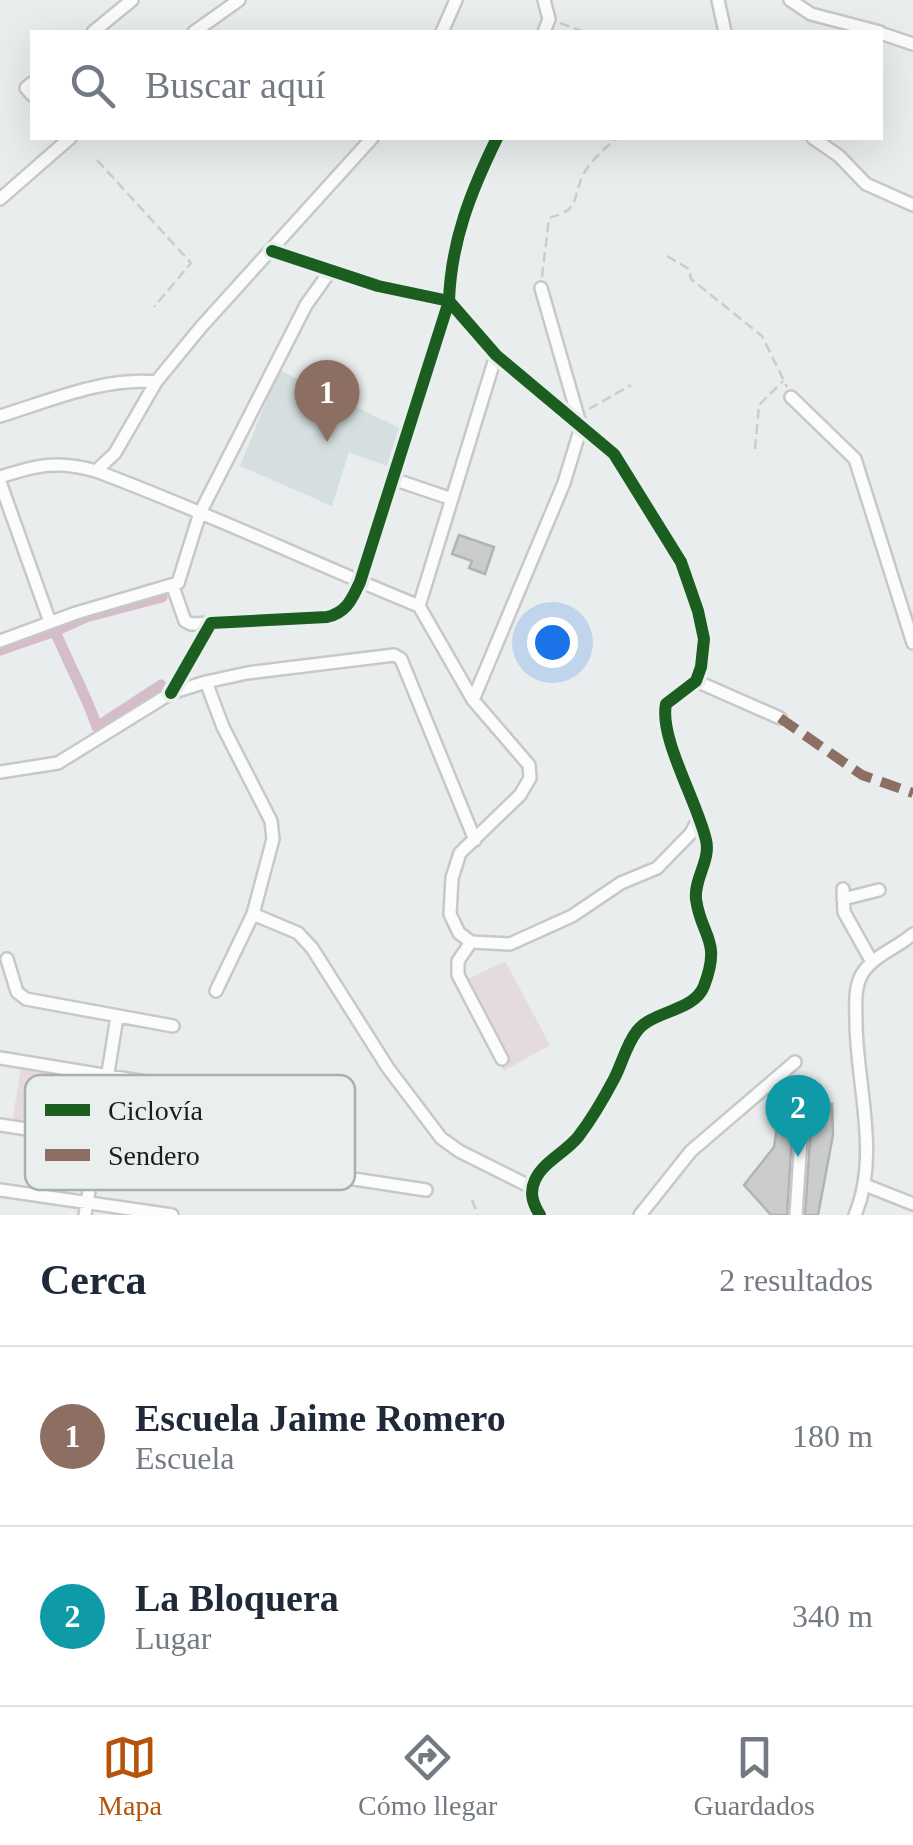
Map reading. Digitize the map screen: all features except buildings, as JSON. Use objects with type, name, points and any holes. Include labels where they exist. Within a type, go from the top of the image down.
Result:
[{"type":"street","points":[[95,30],[132,0]]},
{"type":"street","points":[[213,0],[214,15]]},
{"type":"street","points":[[196,30],[239,0]]},
{"type":"street","points":[[443,30],[456,0]]},
{"type":"street","points":[[544,0],[549,19],[545,30]]},
{"type":"street","points":[[718,0],[725,30]]},
{"type":"street","points":[[790,0],[812,14],[872,30]]},
{"type":"street","points":[[883,33],[913,44]]},
{"type":"street","points":[[0,199],[68,140]]},
{"type":"street","points":[[96,472],[115,452],[156,382],[212,314],[370,140]]},
{"type":"street","points":[[173,586],[185,621],[191,624],[334,615],[349,604],[360,582],[449,301],[450,270],[460,221],[496,140]]},
{"type":"street","points":[[816,140],[839,156],[866,184],[913,205]]},
{"type":"street","points":[[272,251],[378,286],[449,301],[496,355],[580,421],[614,454],[681,562],[698,611],[704,640],[696,681],[666,704],[664,716],[665,732],[708,845],[696,885],[696,902],[713,945],[703,990],[686,1004],[637,1030],[612,1082],[576,1139],[542,1170],[533,1188],[534,1205],[540,1215]]},
{"type":"street","points":[[0,641],[178,582],[200,513],[298,318],[330,270]]},
{"type":"street","points":[[473,700],[564,483],[580,421],[541,288]]},
{"type":"street","points":[[420,606],[496,355]]},
{"type":"street","points":[[0,416],[100,386],[140,380],[156,382]]},
{"type":"street","points":[[791,397],[855,459],[913,643]]},
{"type":"street","points":[[50,622],[0,479],[41,464],[73,464],[96,472],[253,533],[420,606],[473,700],[528,765],[530,778],[520,795],[460,854],[452,878],[450,914],[459,934],[470,942],[510,944],[572,916],[621,883],[657,868],[700,818]]},
{"type":"street","points":[[392,478],[452,499]]},
{"type":"street","points":[[171,693],[211,623]]},
{"type":"street","points":[[0,772],[58,762],[171,693],[206,682],[383,654],[401,659],[476,840]]},
{"type":"street","points":[[696,681],[780,718]]},
{"type":"street","points":[[206,682],[223,728],[271,821],[271,851],[253,914],[216,991]]},
{"type":"street","points":[[872,962],[844,912],[843,894],[879,890]]},
{"type":"street","points":[[253,914],[298,934],[312,948],[388,1068],[441,1138],[533,1188]]},
{"type":"street","points":[[855,1215],[865,1184],[866,1144],[859,1083],[856,999],[860,977],[872,962],[913,934]]},
{"type":"street","points":[[470,942],[458,961],[458,975],[502,1059]]},
{"type":"street","points":[[7,960],[17,992],[26,999],[173,1026]]},
{"type":"street","points":[[0,1058],[107,1075],[117,1017]]},
{"type":"street","points":[[640,1215],[691,1151],[795,1062]]},
{"type":"street","points":[[0,1125],[25,1129]]},
{"type":"street","points":[[796,1215],[801,1138]]},
{"type":"street","points":[[355,1180],[426,1190]]},
{"type":"street","points":[[865,1184],[913,1204]]},
{"type":"street","points":[[0,1190],[172,1215]]},
{"type":"street","points":[[84,1215],[89,1190]]},
{"type":"path","points":[[549,19],[579,30]]},
{"type":"path","points":[[541,288],[550,218],[568,212],[575,203],[583,174],[615,140]]},
{"type":"path","points":[[97,160],[190,262],[154,307]]},
{"type":"path","points":[[666,256],[688,269],[691,278],[762,336],[791,397]]},
{"type":"path","points":[[755,449],[759,405],[784,380]]},
{"type":"path","points":[[580,421],[632,386]]},
{"type":"path","points":[[472,1200],[478,1215]]},
{"type":"shaded area","points":[[279,370],[408,432],[395,469],[349,452],[332,506],[240,466]]},
{"type":"shaded area","points":[[505,961],[550,1045],[504,1071],[456,985]]},
{"type":"shaded area","points":[[21,1068],[61,1075],[25,1075],[25,1124],[12,1122]]},
{"type":"waterway","points":[[161,685],[97,727],[55,631],[86,617],[162,597]]},
{"type":"waterway","points":[[0,650],[55,631],[52,625]]},
{"type":"marked path","points":[[780,718],[862,775],[913,793]]},
{"type":"cycle path","points":[[171,693],[211,623],[327,617],[339,612],[351,599],[360,582],[449,301],[464,217],[496,140]]},
{"type":"cycle path","points":[[272,251],[378,286],[449,301],[496,355],[614,454],[681,562],[698,611],[704,639],[701,667],[696,681],[666,704],[665,718],[673,752],[706,840],[696,899],[711,948],[709,970],[699,995],[644,1024],[633,1036],[588,1123],[535,1180],[533,1198],[540,1215]]},
{"type":"place","name":"Escuela Jaime Romero","points":[[327,442]]},
{"type":"place","name":"La Bloquera","points":[[798,1157]]}]
